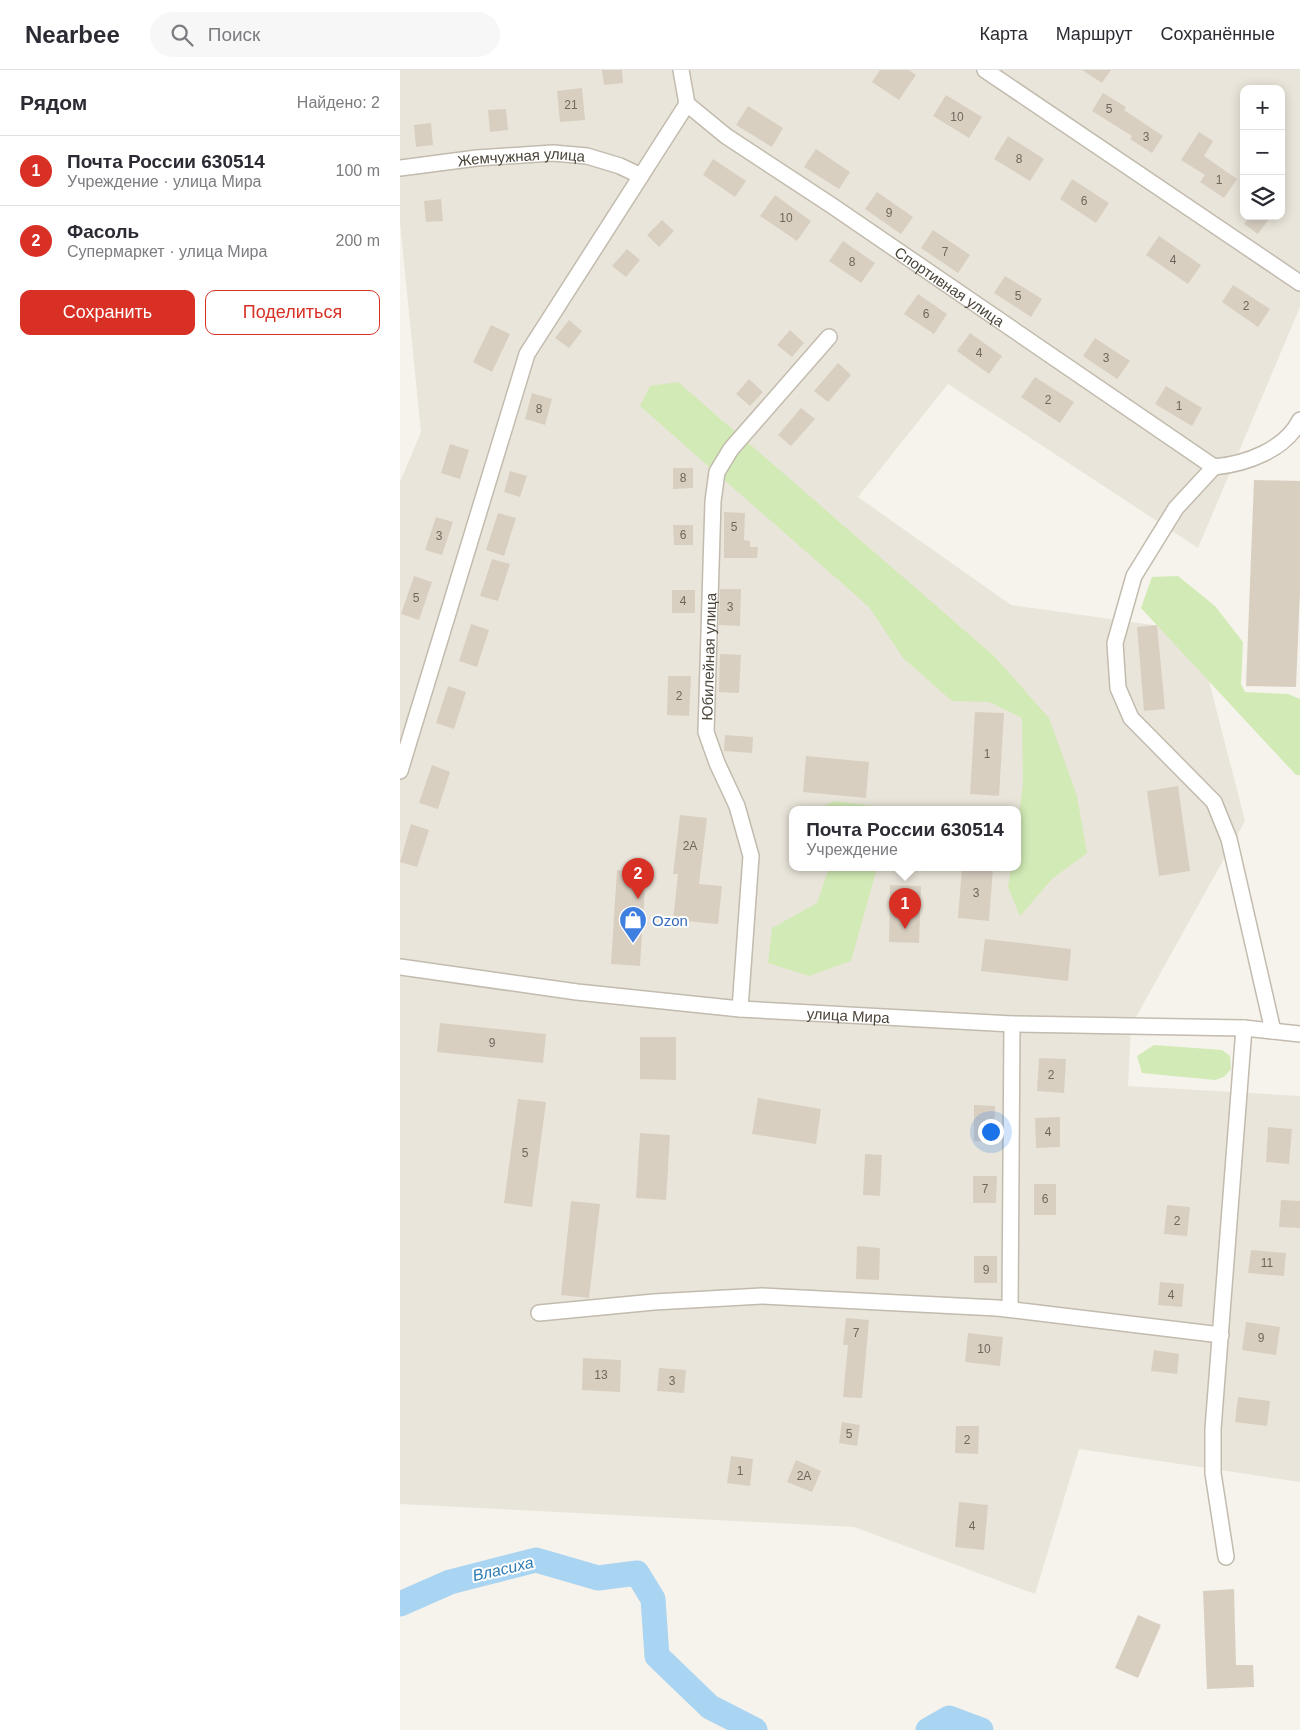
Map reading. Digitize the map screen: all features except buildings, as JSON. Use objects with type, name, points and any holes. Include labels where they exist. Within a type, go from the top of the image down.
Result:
[{"type":"street","points":[[400,771],[527,354],[687,104],[681,70]]},
{"type":"street","points":[[985,70],[1299,277]]},
{"type":"street","name":"Спортивная улица","points":[[687,104],[726,136],[839,210],[1214,467]]},
{"type":"street","name":"Жемчужная улица","points":[[400,168],[477,158],[553,153],[587,156],[620,166],[640,176]]},
{"type":"street","name":"Юбилейная улица","points":[[740,1009],[751,856],[737,806],[717,763],[706,732],[713,501],[717,472],[731,449],[829,337]]},
{"type":"street","points":[[1273,1031],[1229,839],[1214,802],[1131,718],[1118,688],[1115,643],[1134,576],[1176,508],[1214,467],[1234,465],[1254,459],[1277,445],[1300,420]]},
{"type":"street","name":"улица Мира","points":[[400,968],[577,992],[740,1009],[1012,1024],[1244,1028],[1300,1034]]},
{"type":"street","points":[[1010,1309],[1012,1024]]},
{"type":"street","points":[[1226,1557],[1213,1473],[1213,1429],[1244,1028]]},
{"type":"street","points":[[539,1313],[654,1302],[762,1296],[1010,1309],[1221,1335]]},
{"type":"shaded area","points":[[400,70],[1300,70],[1300,307],[1198,548],[948,384],[858,497],[1011,605],[1196,631],[1245,821],[1131,1026],[1128,1086],[1300,1096],[1300,1482],[1079,1449],[1035,1594],[854,1527],[400,1504],[400,482],[421,432],[400,223]]},
{"type":"green space","points":[[678,382],[994,656],[1049,718],[1077,796],[1087,853],[1052,879],[1020,916],[1008,887],[1011,871],[1021,871],[1022,718],[989,702],[952,701],[903,658],[869,607],[640,406],[650,386]]},
{"type":"green space","points":[[1178,576],[1215,606],[1243,642],[1241,684],[1245,692],[1288,694],[1300,699],[1300,775],[1296,775],[1141,608],[1152,577]]},
{"type":"green space","points":[[835,801],[873,806],[823,806]]},
{"type":"green space","points":[[828,871],[876,871],[851,961],[809,976],[768,963],[772,928],[817,903]]},
{"type":"green space","points":[[1154,1045],[1222,1050],[1230,1056],[1231,1069],[1224,1077],[1215,1080],[1142,1073],[1137,1056]]},
{"type":"waterway","name":"Власиха","points":[[400,1604],[450,1582],[536,1560],[598,1578],[637,1573],[653,1599],[657,1656],[710,1707],[755,1730]]},
{"type":"waterway","name":"Власиха","points":[[928,1730],[949,1718],[981,1730]]},
{"type":"place","name":"Фасоль","points":[[638,899]]},
{"type":"place","name":"Почта России 630514","points":[[905,929]]},
{"type":"place","name":"Ozon","points":[[633,944]]}]
